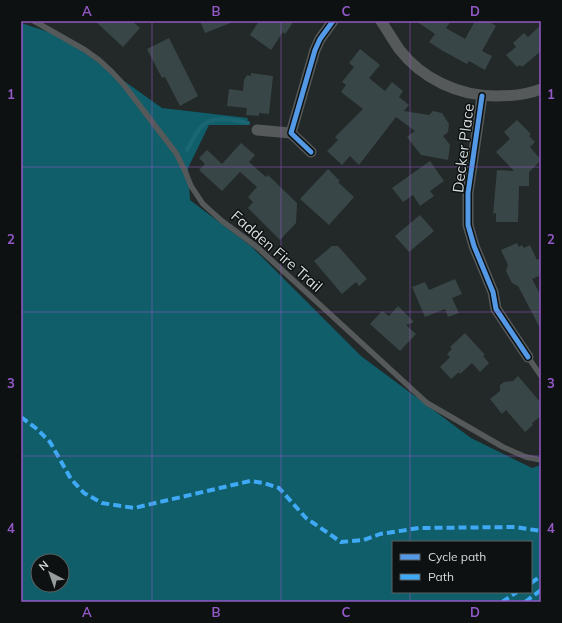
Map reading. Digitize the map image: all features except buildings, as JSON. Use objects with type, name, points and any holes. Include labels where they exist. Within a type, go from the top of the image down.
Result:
[{"type":"street","points":[[291,133],[315,50],[320,39],[333,21]]},
{"type":"street","points":[[380,21],[400,50],[418,68],[437,82],[459,92],[482,96],[510,96],[541,89]]},
{"type":"street","name":"Decker Place","points":[[482,96],[468,193],[468,225],[474,246],[493,292],[496,309],[528,357]]},
{"type":"street","points":[[257,130],[291,133],[312,152]]},
{"type":"lane","name":"Fadden Fire Trail","points":[[34,21],[85,50],[112,72],[124,85],[176,153],[191,186],[203,204],[256,247],[427,403],[502,447],[526,457],[541,460]]},
{"type":"lane","points":[[528,357],[541,376]]},
{"type":"shaded area","points":[[21,23],[61,36],[162,108],[248,118],[246,125],[209,125],[188,168],[190,200],[252,247],[361,356],[471,438],[532,468],[541,465],[541,602],[21,602]]},
{"type":"waterway","points":[[187,150],[200,128],[210,121],[222,119],[248,123]]},
{"type":"marked path","points":[[21,417],[37,429],[50,442],[71,479],[84,493],[102,503],[134,508],[250,481],[264,483],[279,488],[306,518],[341,542],[364,540],[380,534],[419,528],[515,527],[541,531]]},
{"type":"marked path","points":[[532,582],[541,576]]},
{"type":"marked path","points":[[525,602],[541,590]]},
{"type":"marked path","points":[[502,602],[516,593]]},
{"type":"cycle path","points":[[311,152],[291,133],[315,50],[320,39],[333,21]]},
{"type":"cycle path","points":[[482,96],[468,193],[468,225],[474,246],[493,292],[496,309],[528,357]]}]
